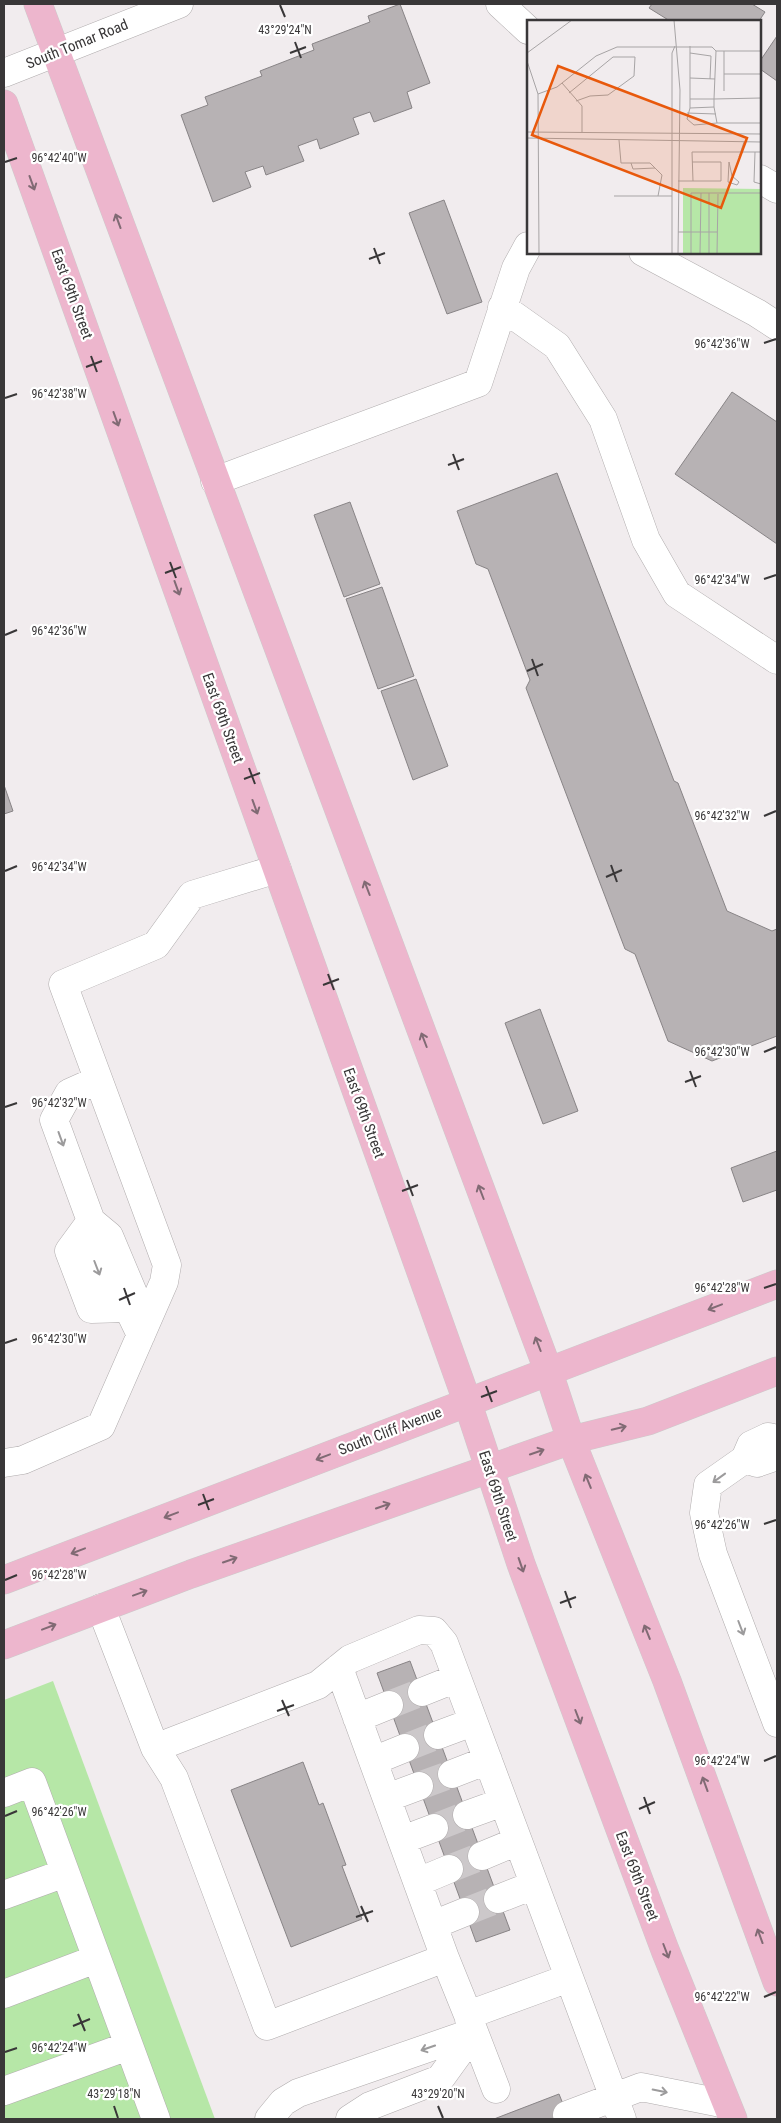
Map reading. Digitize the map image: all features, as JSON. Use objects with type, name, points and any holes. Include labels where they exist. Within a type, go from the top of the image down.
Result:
[{"type":"main road","points":[[38,4],[548,1370],[571,1440],[667,1681],[777,1982]]},
{"type":"main road","name":"East 69th Street","points":[[4,104],[467,1401],[520,1564],[662,1941],[730,2111]]},
{"type":"main road","name":"South Cliff Avenue","points":[[4,1580],[467,1401],[777,1284]]},
{"type":"main road","points":[[4,1645],[101,1608],[571,1440],[648,1421],[777,1371]]},
{"type":"street","name":"South Tomar Road","points":[[4,73],[179,4]]},
{"type":"street","points":[[500,4],[527,29]]},
{"type":"street","points":[[761,180],[777,189]]},
{"type":"street","points":[[215,481],[478,383],[516,268],[527,248]]},
{"type":"street","points":[[647,254],[757,313],[777,326]]},
{"type":"street","points":[[502,307],[557,346],[603,419],[646,540],[677,594],[777,660]]},
{"type":"street","points":[[4,1463],[23,1460],[101,1426],[164,1282],[167,1265],[63,984],[156,945],[192,895],[278,869]]},
{"type":"street","points":[[98,1080],[68,1093],[54,1120],[91,1221],[87,1241],[109,1300],[128,1308],[141,1336]]},
{"type":"street","points":[[777,1439],[768,1437],[751,1445],[745,1459],[708,1485],[704,1514],[713,1554],[777,1724]]},
{"type":"street","points":[[745,1459],[757,1463],[777,1456]]},
{"type":"street","points":[[101,1608],[156,1748],[174,1778],[267,2026],[445,1958]]},
{"type":"street","points":[[156,1748],[318,1684],[350,1659],[419,1630],[434,1631],[444,1643],[618,2108]]},
{"type":"street","points":[[339,1668],[445,1958],[496,2089]]},
{"type":"street","points":[[422,1692],[457,1678]]},
{"type":"street","points":[[357,1718],[389,1705]]},
{"type":"street","points":[[438,1735],[473,1722]]},
{"type":"street","points":[[373,1761],[405,1748]]},
{"type":"street","points":[[452,1774],[488,1760]]},
{"type":"street","points":[[4,1792],[32,1782],[156,2119]]},
{"type":"street","points":[[387,1798],[419,1786]]},
{"type":"street","points":[[467,1815],[503,1802]]},
{"type":"street","points":[[402,1840],[434,1828]]},
{"type":"street","points":[[482,1856],[518,1841]]},
{"type":"street","points":[[418,1882],[449,1869]]},
{"type":"street","points":[[4,1895],[65,1873]]},
{"type":"street","points":[[498,1900],[534,1885]]},
{"type":"street","points":[[433,1925],[465,1912]]},
{"type":"street","points":[[4,1994],[96,1959]]},
{"type":"street","points":[[269,2119],[282,2102],[298,2093],[471,2023],[569,1978]]},
{"type":"street","points":[[350,2119],[370,2106],[440,2079],[471,2023]]},
{"type":"street","points":[[4,2091],[128,2046]]},
{"type":"street","points":[[567,2115],[618,2108],[641,2087],[730,2111]]},
{"type":"green space","points":[[53,1681],[215,2119],[4,2119],[4,1700]]},
{"type":"building","points":[[400,4],[430,83],[407,92],[412,108],[374,122],[370,112],[353,118],[359,134],[320,149],[317,139],[298,146],[304,161],[266,175],[263,166],[245,172],[251,187],[213,202],[181,115],[208,105],[205,97],[262,76],[260,71],[314,50],[312,44],[370,22],[368,16]]},
{"type":"building","points":[[652,4],[752,4],[765,12],[760,20],[668,20],[649,8]]},
{"type":"building","points":[[777,36],[777,81],[761,70],[761,60]]},
{"type":"building","points":[[444,200],[482,302],[447,314],[409,213]]},
{"type":"building","points":[[732,392],[777,422],[777,544],[675,474]]},
{"type":"building","points":[[557,473],[674,781],[678,783],[727,911],[772,931],[777,929],[777,1036],[712,1061],[668,1041],[635,954],[625,949],[526,688],[530,680],[488,569],[476,564],[457,511]]},
{"type":"building","points":[[350,502],[380,584],[344,597],[314,515]]},
{"type":"building","points":[[382,587],[414,676],[378,689],[346,599]]},
{"type":"building","points":[[416,679],[448,766],[413,780],[381,691]]},
{"type":"building","points":[[4,785],[13,811],[4,814]]},
{"type":"building","points":[[540,1009],[578,1111],[543,1124],[505,1023]]},
{"type":"building","points":[[777,1151],[777,1190],[743,1202],[731,1168]]},
{"type":"building","points":[[410,1661],[510,1930],[476,1942],[377,1673]]},
{"type":"building","points":[[303,1762],[319,1805],[323,1803],[346,1865],[342,1866],[362,1919],[291,1947],[231,1790]]},
{"type":"building","points":[[559,2094],[569,2119],[494,2119]]},
{"type":"tunnel","points":[[389,1705],[422,1692]]},
{"type":"tunnel","points":[[405,1748],[438,1735]]},
{"type":"tunnel","points":[[419,1786],[452,1774]]},
{"type":"tunnel","points":[[434,1828],[467,1815]]},
{"type":"tunnel","points":[[449,1869],[482,1856]]},
{"type":"tunnel","points":[[465,1912],[498,1899]]}]
